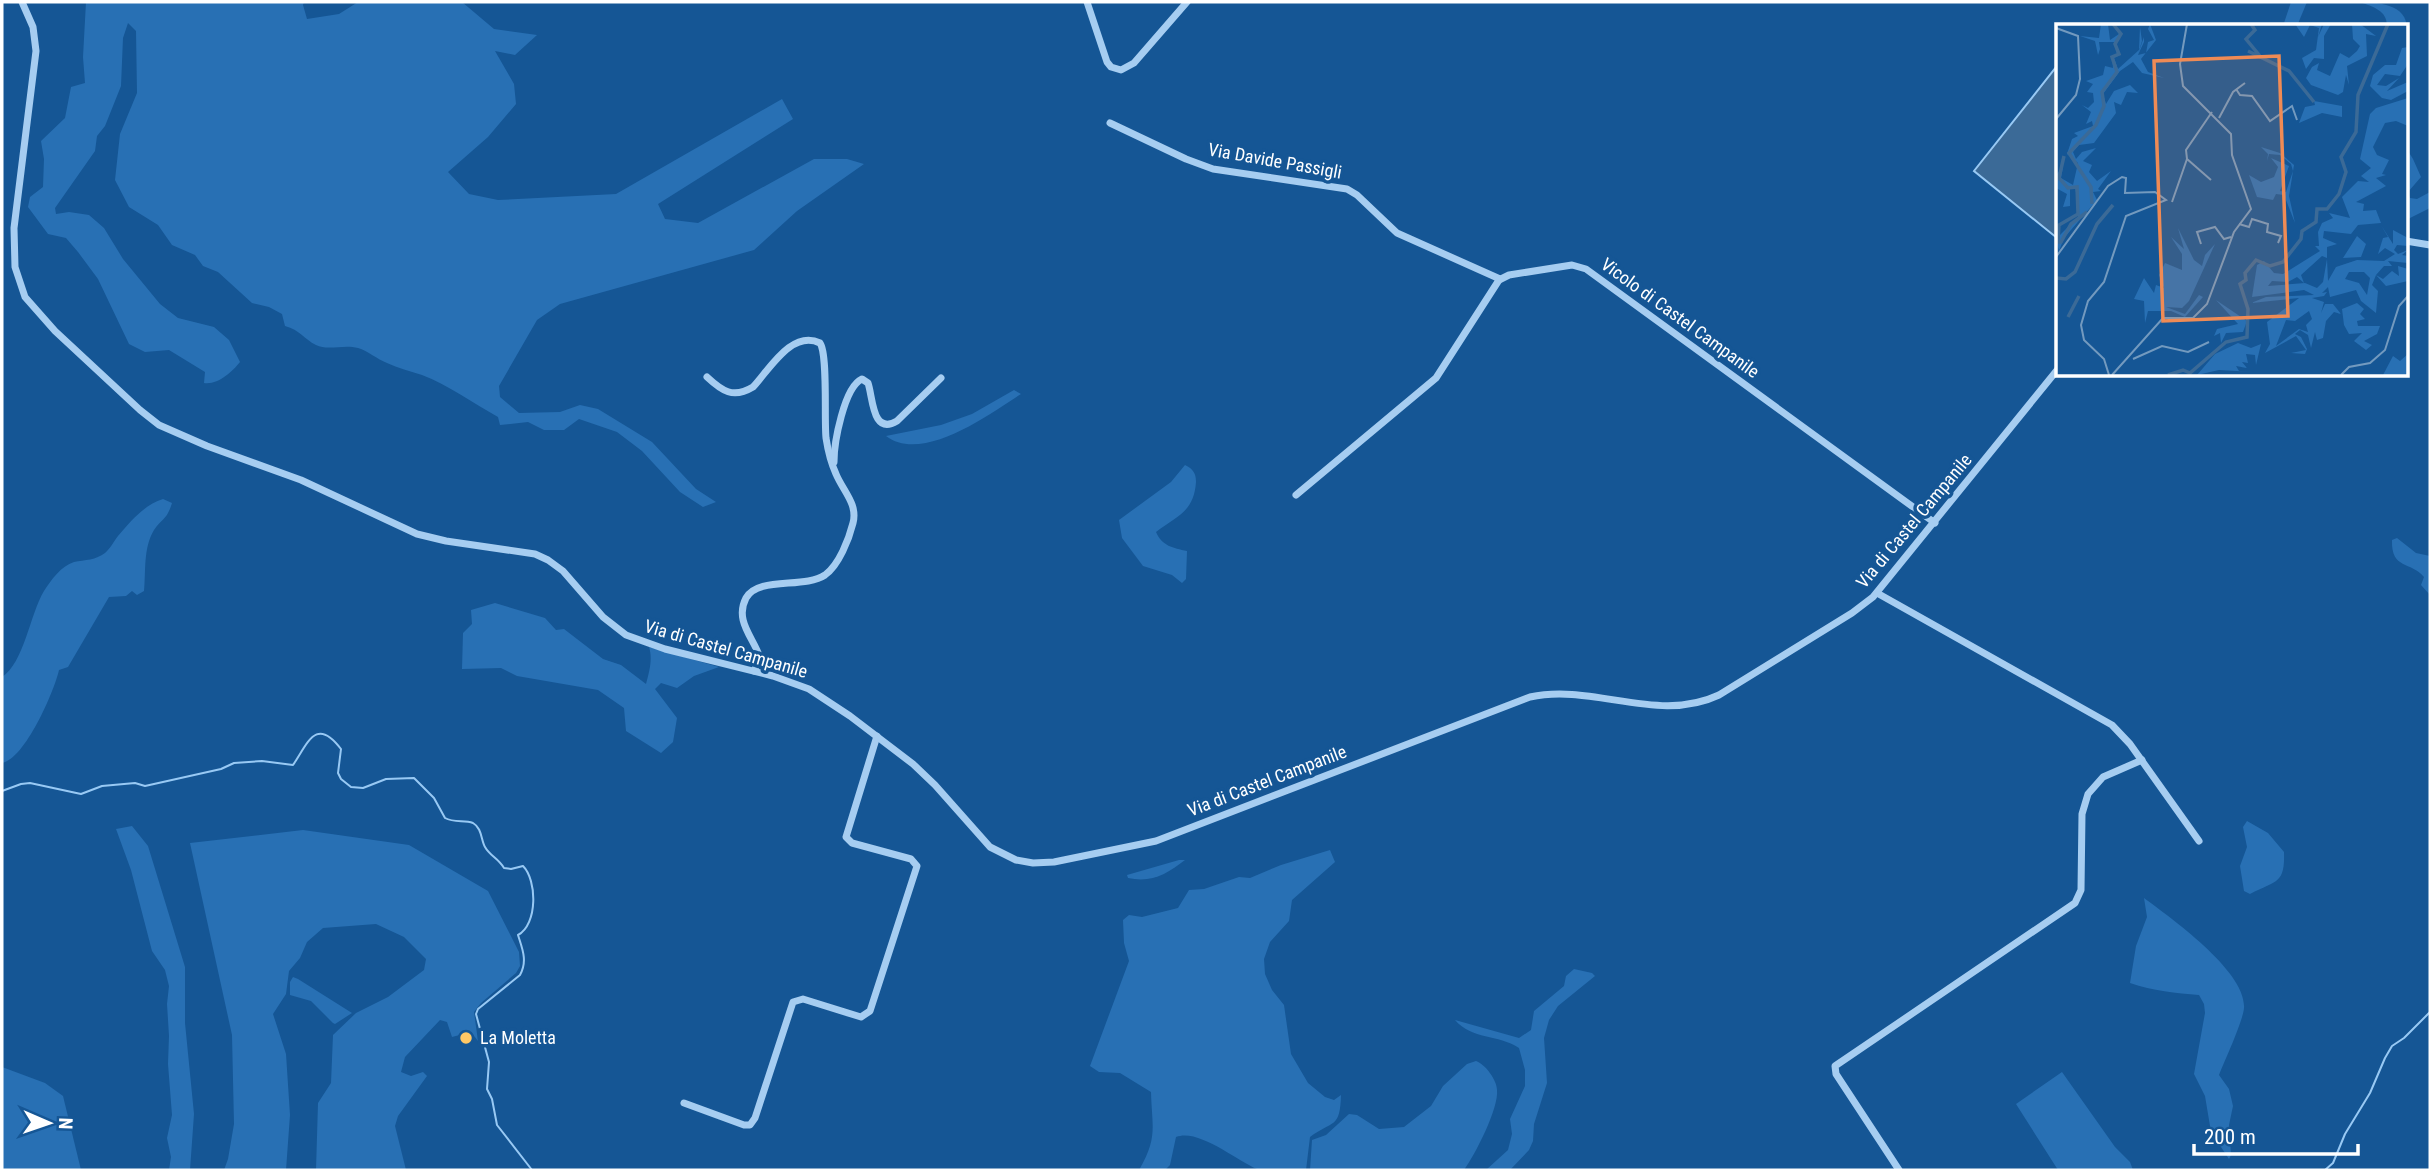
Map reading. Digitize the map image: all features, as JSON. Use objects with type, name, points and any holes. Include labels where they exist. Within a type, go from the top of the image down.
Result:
[{"type":"street","name":"Via di Castel Campanile","points":[[22,2],[33,27],[36,51],[13,232],[13,257],[17,279],[25,297],[49,325],[144,414],[173,432],[301,480],[413,533],[452,542],[523,550],[542,556],[563,571],[603,617],[626,635],[665,649],[795,682],[812,690],[877,736],[924,774],[993,849],[1023,862],[1054,862],[1167,837],[1533,696],[1566,694],[1670,706],[1701,702],[1726,691],[1855,611],[1877,593],[2056,370]]},
{"type":"street","points":[[1087,2],[1105,59],[1111,67],[1118,70],[1134,64],[1187,2]]},
{"type":"street","name":"Via Davide Passigli","points":[[1110,123],[1213,169],[1347,189],[1357,195],[1397,233],[1500,279]]},
{"type":"street","points":[[2408,241],[2430,245]]},
{"type":"street","name":"Vicolo di Castel Campanile","points":[[1500,279],[1572,265],[1586,269],[1934,523]]},
{"type":"street","points":[[1296,495],[1436,378],[1500,279]]},
{"type":"street","points":[[707,377],[726,393],[746,391],[793,345],[805,340],[818,342],[824,352],[826,436],[834,470],[853,507],[851,531],[836,562],[825,575],[803,582],[758,587],[747,597],[743,620],[760,658],[754,671]]},
{"type":"street","points":[[834,470],[838,429],[848,397],[857,382],[862,379],[868,383],[877,420],[889,425],[897,421],[941,378]]},
{"type":"street","points":[[1877,593],[2101,718],[2119,731],[2199,841]]},
{"type":"street","points":[[684,1103],[750,1125],[755,1118],[793,1002],[803,999],[859,1016],[870,1011],[917,867],[913,859],[852,843],[846,838],[877,736]]},
{"type":"street","points":[[1899,1170],[1836,1074],[1835,1066],[2075,903],[2082,888],[2082,814],[2088,794],[2095,783],[2106,775],[2142,760]]},
{"type":"shaded area","points":[[86,2],[304,2],[307,19],[339,14],[358,2],[462,2],[494,29],[537,35],[515,55],[495,51],[514,84],[516,104],[488,137],[448,172],[469,194],[498,200],[616,194],[782,99],[793,119],[658,204],[665,219],[698,223],[814,159],[847,159],[864,164],[797,211],[754,250],[560,304],[537,320],[499,386],[500,397],[519,413],[560,412],[580,405],[598,409],[652,442],[696,489],[716,502],[703,507],[680,492],[642,451],[617,432],[579,419],[564,430],[544,430],[528,422],[500,425],[498,417],[432,379],[391,365],[358,348],[316,345],[285,326],[282,314],[252,303],[218,272],[203,266],[195,255],[172,245],[158,225],[129,207],[115,180],[120,134],[137,93],[136,31],[128,23],[123,38],[121,86],[105,126],[97,136],[95,151],[55,208],[56,214],[69,212],[89,215],[104,228],[123,259],[160,304],[178,318],[214,327],[229,340],[240,362],[219,380],[204,383],[205,372],[169,350],[145,352],[129,344],[98,279],[66,238],[48,234],[28,207],[30,197],[43,187],[44,159],[41,141],[65,118],[71,87],[85,83],[83,57]]},
{"type":"shaded area","points":[[2291,2],[2307,2],[2298,24],[2284,24]]},
{"type":"shaded area","points":[[2360,2],[2393,8],[2400,12],[2407,24],[2387,24],[2385,16]]},
{"type":"shaded area","points":[[2056,67],[2056,237],[1974,171]]},
{"type":"shaded area","points":[[2408,151],[2413,159],[2421,177],[2408,192]]},
{"type":"shaded area","points":[[2408,192],[2410,198],[2417,199],[2430,192],[2430,208],[2408,219]]},
{"type":"shaded area","points":[[1014,390],[1021,394],[974,423],[936,440],[918,444],[901,443],[886,436],[941,425],[972,414]]},
{"type":"shaded area","points":[[1185,465],[1195,476],[1192,500],[1183,512],[1156,532],[1165,543],[1187,551],[1186,579],[1182,583],[1172,575],[1143,566],[1122,538],[1119,520],[1171,482]]},
{"type":"shaded area","points":[[163,499],[172,503],[150,537],[144,591],[137,595],[132,591],[126,596],[109,597],[68,667],[59,670],[45,708],[29,738],[11,759],[2,763],[2,677],[16,661],[44,591],[65,567],[105,553],[138,514]]},
{"type":"shaded area","points":[[2397,538],[2416,553],[2430,556],[2430,595],[2421,585],[2424,577],[2398,561],[2395,556],[2392,540]]},
{"type":"shaded area","points":[[495,603],[545,618],[556,630],[564,629],[603,659],[621,665],[646,684],[651,661],[649,647],[719,667],[694,676],[677,688],[661,683],[655,689],[677,718],[673,742],[661,753],[626,731],[624,708],[598,690],[517,676],[501,668],[462,669],[463,633],[472,624],[471,610]]},
{"type":"shaded area","points":[[2247,821],[2268,833],[2284,852],[2283,870],[2278,880],[2250,894],[2244,891],[2240,866],[2247,847],[2243,827]]},
{"type":"shaded area","points":[[132,826],[148,846],[185,967],[185,1023],[194,1114],[190,1170],[169,1170],[171,1157],[167,1138],[172,1115],[168,1064],[169,986],[165,970],[152,951],[131,870],[116,829]]},
{"type":"shaded area","points":[[303,830],[409,845],[488,891],[519,952],[520,966],[516,973],[474,1012],[478,1041],[471,1032],[452,1037],[447,1022],[440,1020],[405,1057],[401,1072],[411,1076],[423,1072],[427,1076],[398,1116],[395,1126],[406,1170],[316,1170],[318,1103],[331,1083],[333,1035],[356,1013],[388,997],[424,970],[426,959],[404,937],[376,924],[323,928],[307,942],[300,958],[289,971],[286,994],[273,1014],[286,1054],[290,1115],[286,1170],[224,1170],[234,1124],[232,1035],[190,843]]},
{"type":"shaded area","points":[[1330,850],[1335,862],[1292,900],[1289,921],[1270,942],[1264,959],[1265,974],[1272,990],[1284,1005],[1291,1054],[1308,1083],[1325,1097],[1334,1100],[1341,1095],[1337,1119],[1310,1137],[1306,1170],[1257,1169],[1217,1146],[1185,1135],[1176,1137],[1170,1165],[1165,1170],[1139,1170],[1151,1140],[1151,1092],[1120,1073],[1099,1072],[1090,1066],[1129,961],[1124,943],[1123,920],[1129,915],[1142,917],[1178,908],[1189,890],[1204,889],[1239,877],[1250,878]]},
{"type":"shaded area","points":[[1185,860],[1152,878],[1128,878],[1127,875]]},
{"type":"shaded area","points":[[2144,898],[2205,947],[2233,978],[2242,994],[2243,1014],[2219,1075],[2229,1089],[2233,1106],[2229,1125],[2229,1159],[2211,1132],[2205,1096],[2194,1074],[2205,1013],[2199,995],[2156,990],[2130,983],[2136,946],[2147,917]]},
{"type":"shaded area","points":[[1574,969],[1595,976],[1558,1006],[1549,1020],[1544,1038],[1547,1083],[1534,1124],[1533,1141],[1529,1150],[1510,1170],[1486,1170],[1508,1150],[1512,1134],[1510,1119],[1525,1086],[1525,1070],[1519,1048],[1469,1031],[1455,1020],[1519,1038],[1531,1030],[1534,1011],[1564,986],[1566,976]]},
{"type":"shaded area","points":[[293,977],[352,1013],[333,1023],[311,1001],[290,995],[290,982]]},
{"type":"shaded area","points":[[1476,1061],[1493,1077],[1497,1098],[1485,1131],[1464,1170],[1310,1170],[1312,1140],[1326,1135],[1349,1114],[1357,1115],[1379,1129],[1404,1127],[1431,1106],[1443,1086],[1467,1064]]},
{"type":"shaded area","points":[[2,1067],[45,1083],[63,1096],[81,1170],[2,1170]]},
{"type":"shaded area","points":[[2062,1072],[2115,1147],[2130,1162],[2133,1170],[2058,1170],[2016,1104]]},
{"type":"waterway","points":[[2,791],[30,783],[81,794],[102,786],[135,783],[145,786],[221,769],[234,763],[262,761],[293,765],[313,736],[319,734],[325,734],[341,749],[338,773],[351,787],[363,788],[386,779],[414,778],[434,798],[445,818],[473,823],[478,828],[487,850],[504,868],[523,866],[531,881],[532,912],[525,929],[518,935],[524,955],[520,975],[478,1009],[476,1014],[489,1062],[487,1089],[492,1099],[497,1125],[532,1170]]},
{"type":"waterway","points":[[2325,1170],[2333,1163],[2345,1134],[2370,1093],[2392,1046],[2430,1012]]},
{"type":"place","name":"La Moletta","points":[[466,1038]]}]
